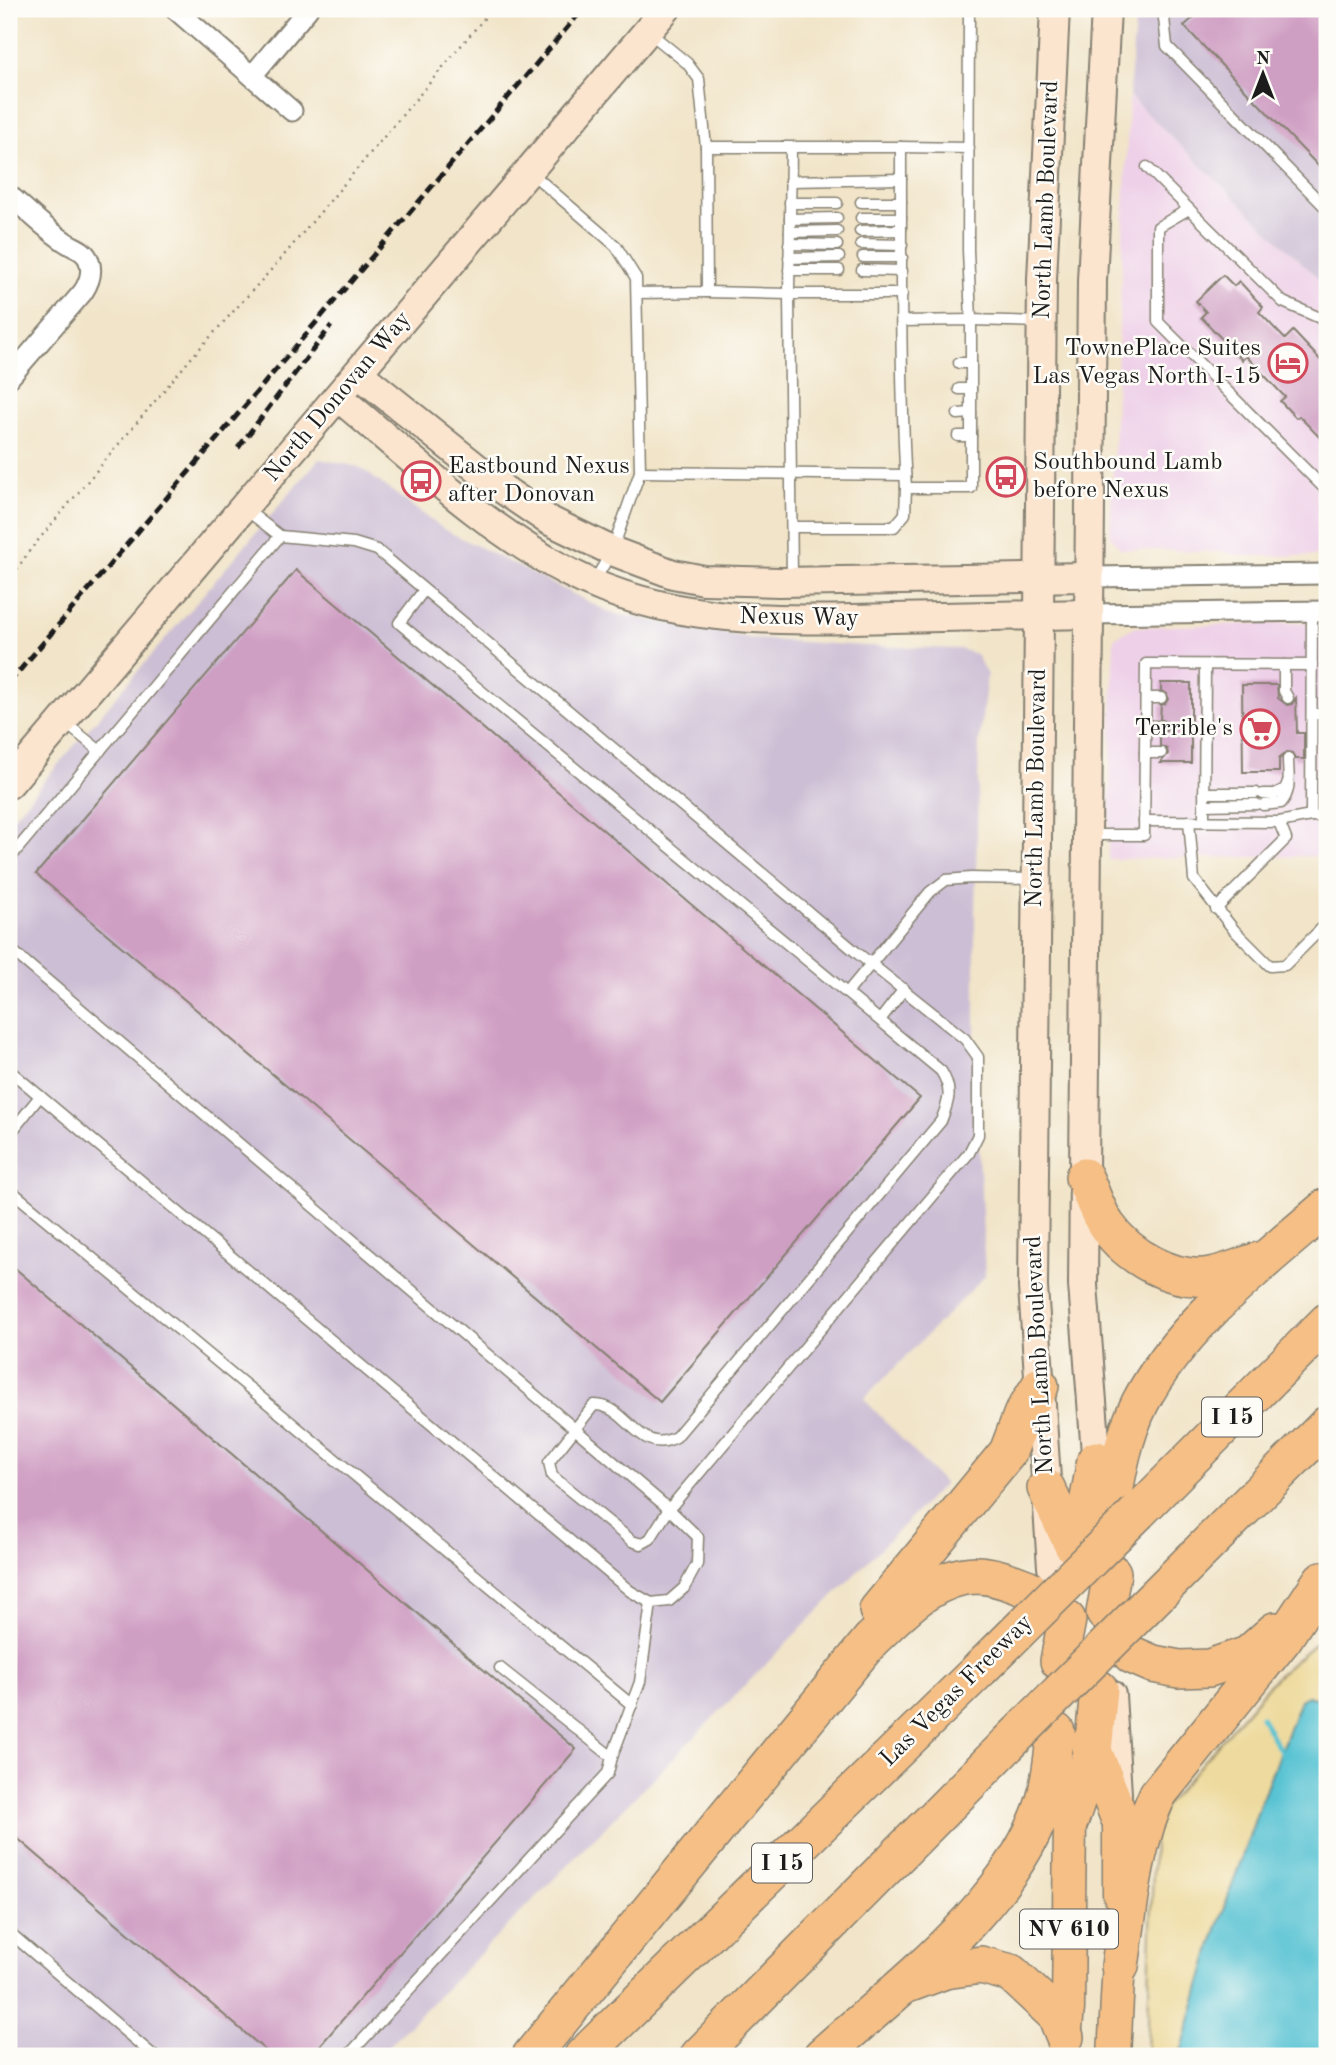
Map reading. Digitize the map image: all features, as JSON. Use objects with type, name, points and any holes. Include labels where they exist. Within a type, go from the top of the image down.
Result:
[{"type":"highway","points":[[1084,1177],[1107,1226],[1131,1252],[1153,1267],[1180,1274],[1209,1276],[1266,1259]]},
{"type":"highway","points":[[531,2056],[871,1640],[919,1596],[946,1582],[976,1575],[1006,1580],[1084,1539],[1140,1404],[1166,1362],[1198,1325],[1266,1259],[1327,1207]]},
{"type":"highway","name":"Las Vegas Freeway","points":[[583,2056],[980,1669],[1084,1539],[1327,1322]]},
{"type":"highway","points":[[871,1640],[877,1611],[1009,1452],[1022,1415],[1041,1386]]},
{"type":"highway","points":[[699,2056],[1327,1425]]},
{"type":"highway","points":[[1084,1539],[1096,1460]]},
{"type":"highway","points":[[1046,1488],[1084,1539]]},
{"type":"highway","points":[[822,2056],[959,1933],[988,1902],[1025,1844],[1089,1698],[1153,1664],[1180,1669],[1209,1668],[1248,1654],[1276,1630],[1324,1576]]},
{"type":"highway","points":[[1120,1966],[1140,1845],[1147,1816],[1157,1794],[1283,1639],[1324,1576]]},
{"type":"highway","points":[[1089,1698],[1093,1751],[1119,1817]]},
{"type":"highway","points":[[1070,1820],[1093,1751]]},
{"type":"highway","points":[[900,1987],[945,1970],[981,1965],[1011,1973],[1056,2015],[1064,2047]]},
{"type":"main road","name":"North Donovan Way","points":[[9,785],[666,9]]},
{"type":"main road","name":"North Lamb Boulevard","points":[[1046,1488],[1033,1287],[1035,880],[1042,322],[1055,9]]},
{"type":"main road","name":"North Lamb Boulevard","points":[[1096,1460],[1083,1285],[1086,835],[1092,281],[1106,9]]},
{"type":"main road","name":"Nexus Way","points":[[358,373],[548,520],[611,551],[673,574],[704,580],[792,582],[1089,577]]},
{"type":"main road","name":"Nexus Way","points":[[338,397],[486,519],[570,573],[614,592],[718,617],[784,621],[1088,614]]},
{"type":"main road","points":[[1089,1698],[1119,1817]]},
{"type":"main road","points":[[1070,1820],[1089,1698]]},
{"type":"main road","name":"NV 610","points":[[1114,2056],[1120,1966],[1119,1817]]},
{"type":"main road","name":"NV 610","points":[[1064,2047],[1068,2009],[1070,1820]]},
{"type":"street","points":[[175,9],[292,111]]},
{"type":"street","points":[[252,76],[308,9]]},
{"type":"street","points":[[9,195],[64,242],[83,251],[89,261],[90,270],[89,282],[83,292],[9,377]]},
{"type":"street","name":"Nexus Way","points":[[1089,577],[1327,574]]},
{"type":"street","name":"Nexus Way","points":[[1088,614],[1320,611]]},
{"type":"lane","points":[[906,488],[971,488],[969,9]]},
{"type":"lane","points":[[1163,9],[1167,46],[1327,209]]},
{"type":"lane","points":[[647,31],[687,63],[699,79],[706,147],[707,292]]},
{"type":"lane","points":[[706,147],[968,148]]},
{"type":"lane","points":[[792,527],[894,527],[905,514],[901,147]]},
{"type":"lane","points":[[791,149],[789,294],[792,582]]},
{"type":"lane","points":[[1147,167],[1283,302],[1320,318],[1327,326]]},
{"type":"lane","points":[[529,171],[617,246],[636,278],[640,471],[611,551],[594,583]]},
{"type":"lane","points":[[790,181],[901,178]]},
{"type":"lane","points":[[861,202],[901,202]]},
{"type":"lane","points":[[790,203],[838,203]]},
{"type":"lane","points":[[1189,209],[1158,227],[1157,322],[1327,491]]},
{"type":"lane","points":[[790,219],[838,218]]},
{"type":"lane","points":[[861,218],[901,218]]},
{"type":"lane","points":[[860,231],[901,230]]},
{"type":"lane","points":[[790,232],[837,231]]},
{"type":"lane","points":[[789,244],[837,244]]},
{"type":"lane","points":[[861,244],[902,244]]},
{"type":"lane","points":[[789,258],[839,257]]},
{"type":"lane","points":[[863,257],[902,257]]},
{"type":"lane","points":[[789,270],[839,270]]},
{"type":"lane","points":[[862,270],[902,271]]},
{"type":"lane","points":[[636,293],[902,294]]},
{"type":"lane","points":[[903,321],[1042,322]]},
{"type":"lane","points":[[903,363],[915,363]]},
{"type":"lane","points":[[959,363],[971,363]]},
{"type":"lane","points":[[904,388],[916,389]]},
{"type":"lane","points":[[959,388],[971,389]]},
{"type":"lane","points":[[904,413],[916,414]]},
{"type":"lane","points":[[958,414],[971,413]]},
{"type":"lane","points":[[904,436],[917,436]]},
{"type":"lane","points":[[958,436],[971,436]]},
{"type":"lane","points":[[640,471],[905,475]]},
{"type":"lane","points":[[243,508],[280,536],[354,542],[376,550],[965,1039],[978,1058],[978,1135],[969,1153],[668,1509],[650,1539],[641,1544],[632,1541],[552,1476],[549,1462],[594,1405],[604,1405],[653,1443],[665,1443],[676,1437],[941,1121],[947,1106],[950,1085],[941,1070],[399,623],[424,590]]},
{"type":"lane","points":[[9,859],[280,536]]},
{"type":"lane","points":[[1311,816],[1312,665],[1320,611]]},
{"type":"lane","points":[[1086,835],[1144,835],[1146,664],[1312,665]]},
{"type":"lane","points":[[1204,820],[1205,664]]},
{"type":"lane","points":[[1284,665],[1284,691],[1288,698]]},
{"type":"lane","points":[[1146,698],[1161,698]]},
{"type":"lane","points":[[1192,698],[1205,698]]},
{"type":"lane","points":[[1312,714],[1327,715]]},
{"type":"lane","points":[[62,721],[100,751]]},
{"type":"lane","points":[[1146,726],[1161,726]]},
{"type":"lane","points":[[1192,727],[1205,727]]},
{"type":"lane","points":[[1145,753],[1161,753]]},
{"type":"lane","points":[[1192,753],[1205,753]]},
{"type":"lane","points":[[1205,805],[1259,799],[1285,789],[1288,760]]},
{"type":"lane","points":[[1205,793],[1259,799]]},
{"type":"lane","points":[[1144,821],[1279,822],[1311,816],[1327,817]]},
{"type":"lane","points":[[1189,821],[1194,879],[1234,930],[1270,965],[1285,965],[1327,923]]},
{"type":"lane","points":[[1216,909],[1286,839],[1279,822]]},
{"type":"lane","points":[[847,993],[930,892],[946,880],[1035,880]]},
{"type":"lane","points":[[9,948],[575,1429],[698,1537],[697,1564],[684,1588],[668,1601],[651,1603],[629,1591],[9,1070]]},
{"type":"lane","points":[[880,1020],[904,989]]},
{"type":"lane","points":[[9,1135],[40,1096]]},
{"type":"lane","points":[[9,1189],[632,1705]]},
{"type":"lane","points":[[348,2056],[608,1773],[640,1682],[651,1603]]},
{"type":"lane","points":[[500,1668],[612,1757]]},
{"type":"lane","points":[[9,1932],[154,2056]]},
{"type":"path","points":[[9,581],[30,550],[192,357],[280,260],[492,9]]},
{"type":"shaded area","points":[[1136,9],[1327,9],[1327,287],[1129,96]]},
{"type":"shaded area","points":[[1129,96],[1327,287],[1327,556],[1240,556],[1222,552],[1121,549],[1110,536]]},
{"type":"shaded area","points":[[319,459],[359,467],[445,530],[611,613],[755,639],[960,649],[976,654],[987,675],[979,744],[975,912],[975,1063],[985,1276],[864,1399],[944,1484],[379,2056],[9,2056],[9,822]]},
{"type":"shaded area","points":[[1327,622],[1327,856],[1108,859],[1114,638],[1134,627]]},
{"type":"sand","points":[[1327,1633],[1327,2056],[1147,2056],[1154,1837],[1165,1806],[1276,1677]]},
{"type":"water","points":[[1307,1696],[1327,1701],[1327,2056],[1180,2056],[1212,1944],[1262,1799],[1300,1700]]},
{"type":"building","points":[[1203,9],[1327,9],[1327,175],[1184,26]]},
{"type":"building","name":"TownePlace Suites Las Vegas North I-15","points":[[1223,275],[1234,286],[1239,281],[1263,307],[1259,312],[1285,339],[1293,331],[1327,367],[1327,445],[1280,401],[1285,397],[1246,356],[1242,360],[1201,317],[1206,312],[1196,301]]},
{"type":"building","points":[[296,570],[920,1098],[660,1402],[36,874]]},
{"type":"building","points":[[1161,683],[1191,683],[1191,763],[1160,763],[1168,754],[1167,749],[1160,746],[1160,733],[1165,732],[1168,727],[1167,722],[1160,719],[1161,705],[1168,699],[1167,694],[1161,691]]},
{"type":"building","name":"Terrible's","points":[[1242,685],[1277,685],[1278,698],[1287,705],[1292,704],[1296,698],[1297,733],[1304,733],[1304,759],[1295,759],[1292,753],[1287,752],[1279,759],[1279,772],[1243,772]]},
{"type":"building","points":[[9,1263],[576,1749],[311,2056],[272,2056],[9,1831]]},
{"type":"waterway","points":[[1261,1717],[1284,1757]]},
{"type":"tunnel","points":[[1059,1661],[1078,1709]]},
{"type":"railway","points":[[9,683],[583,9]]},
{"type":"railway","points":[[238,448],[331,326]]},
{"type":"place","name":"TownePlace Suites Las Vegas North I-15","points":[[1288,363]]},
{"type":"place","name":"Southbound Lamb before Nexus","points":[[1006,477]]},
{"type":"place","name":"Eastbound Nexus after Donovan","points":[[421,481]]},
{"type":"place","name":"Terrible's","points":[[1260,729]]}]
